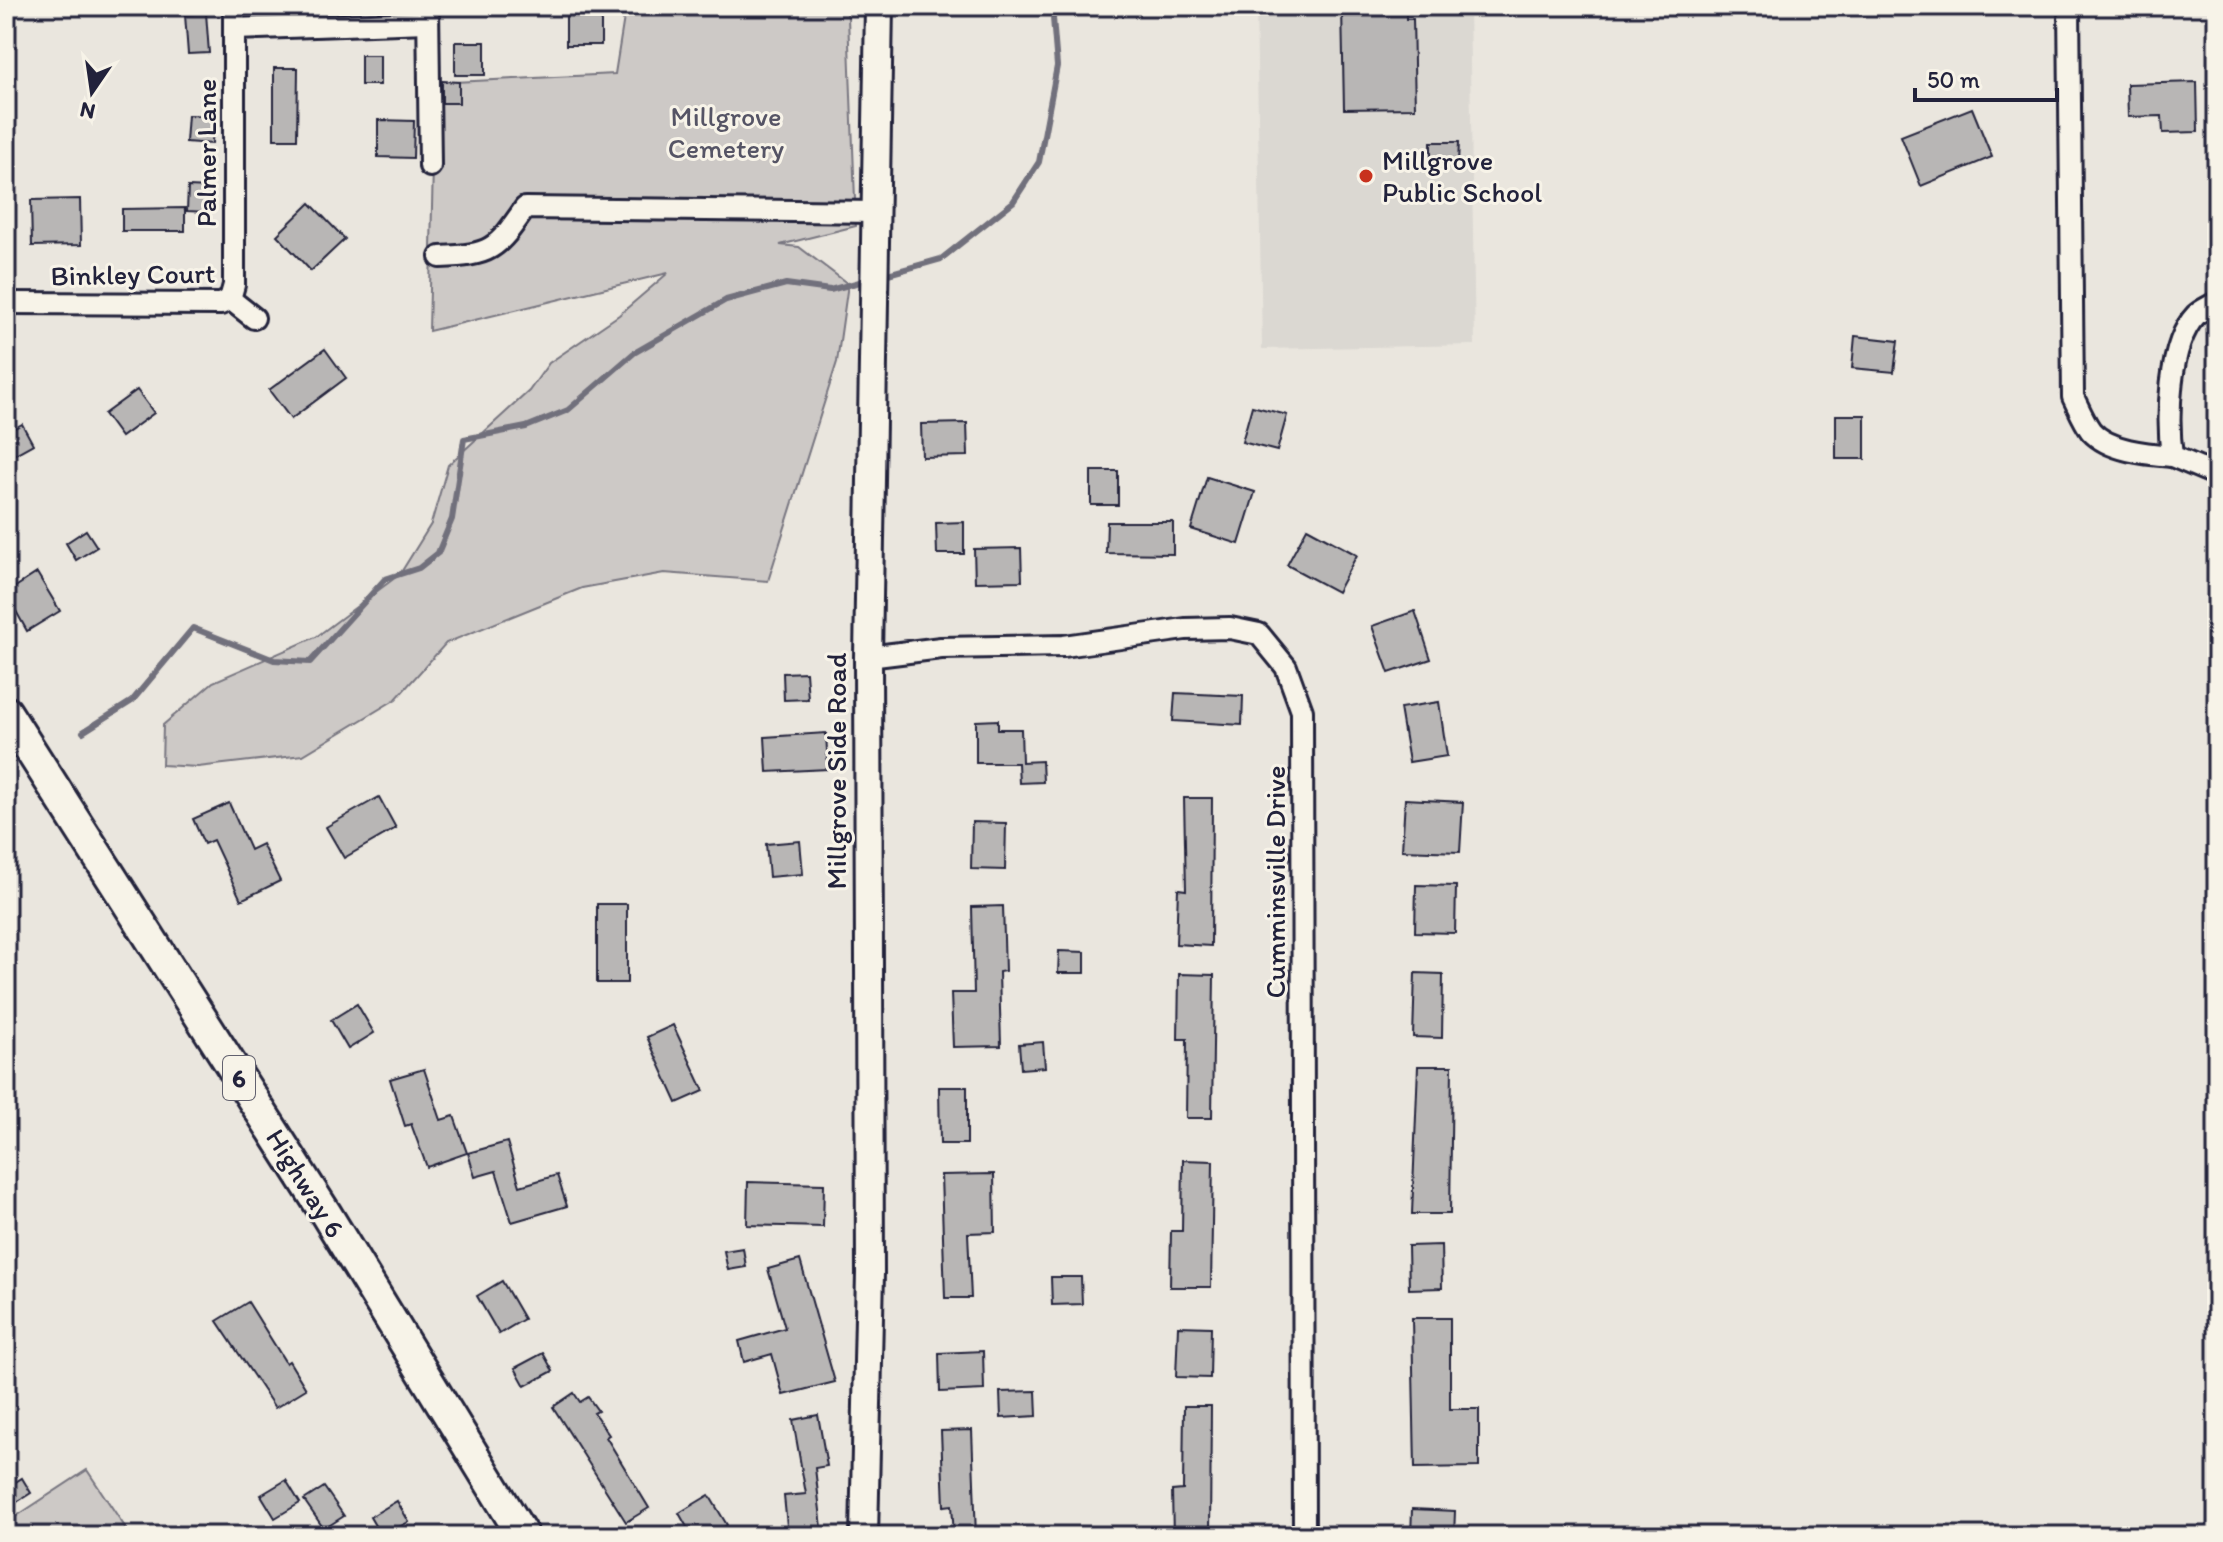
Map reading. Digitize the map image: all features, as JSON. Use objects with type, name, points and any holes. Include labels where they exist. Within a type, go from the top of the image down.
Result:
[{"type":"highway","name":"Highway 6","points":[[6,712],[326,1214],[523,1536]]},
{"type":"main road","name":"Millgrove Side Road","points":[[864,1536],[870,1273],[868,657],[879,6]]},
{"type":"street","name":"Palmer Lane","points":[[230,299],[234,285],[234,6]]},
{"type":"street","points":[[2069,6],[2073,397],[2092,432],[2109,443],[2134,451],[2172,456],[2217,475]]},
{"type":"street","points":[[234,29],[427,14],[430,166]]},
{"type":"street","points":[[440,257],[476,255],[502,242],[525,208],[876,212]]},
{"type":"street","name":"Binkley Court","points":[[6,303],[216,304],[230,299],[254,318]]},
{"type":"street","points":[[2172,456],[2167,423],[2183,338],[2196,315],[2217,302]]},
{"type":"street","name":"Cumminsville Drive","points":[[868,657],[941,648],[1064,646],[1185,629],[1230,628],[1259,634],[1286,667],[1302,711],[1304,1536]]},
{"type":"shaded area","name":"Millgrove Public School","points":[[1256,6],[1469,6],[1475,345],[1262,349]]},
{"type":"green space","name":"Millgrove Cemetery","points":[[845,6],[848,17],[856,226],[780,245],[799,247],[848,284],[837,362],[768,581],[664,573],[582,588],[446,643],[396,699],[303,755],[198,767],[162,765],[163,725],[213,682],[316,637],[400,574],[431,524],[448,465],[529,391],[549,363],[619,315],[668,273],[429,331],[435,83],[615,74],[625,11]]},
{"type":"green space","points":[[87,1470],[131,1536],[6,1536],[6,1523]]},
{"type":"building","points":[[1342,6],[1406,6],[1406,19],[1413,19],[1415,108],[1344,109]]},
{"type":"building","points":[[566,12],[601,12],[601,45],[566,45]]},
{"type":"building","points":[[206,13],[209,53],[188,54],[185,15]]},
{"type":"building","points":[[455,42],[485,42],[485,75],[455,75]]},
{"type":"building","points":[[361,55],[380,55],[380,85],[361,85]]},
{"type":"building","points":[[274,68],[298,68],[297,139],[274,139]]},
{"type":"building","points":[[442,81],[459,82],[459,103],[442,103]]},
{"type":"building","points":[[2197,82],[2198,132],[2163,133],[2162,116],[2128,117],[2127,84]]},
{"type":"building","points":[[1972,108],[1992,157],[1921,186],[1901,136]]},
{"type":"building","points":[[188,115],[213,116],[212,144],[186,142]]},
{"type":"building","points":[[378,120],[414,121],[413,158],[378,157]]},
{"type":"building","points":[[1431,142],[1459,142],[1458,163],[1431,162]]},
{"type":"building","points":[[188,187],[209,188],[208,212],[187,211]]},
{"type":"building","points":[[80,199],[81,245],[32,246],[31,200]]},
{"type":"building","points":[[310,203],[345,239],[311,271],[277,235]]},
{"type":"building","points":[[185,208],[185,231],[122,231],[122,209]]},
{"type":"building","points":[[1855,336],[1898,341],[1894,372],[1852,368]]},
{"type":"building","points":[[325,349],[346,378],[291,419],[269,390]]},
{"type":"building","points":[[137,390],[154,413],[121,437],[104,414]]},
{"type":"building","points":[[1252,406],[1287,415],[1277,451],[1242,442]]},
{"type":"building","points":[[1836,415],[1865,415],[1865,459],[1836,459]]},
{"type":"building","points":[[967,423],[968,456],[922,457],[921,424]]},
{"type":"building","points":[[22,424],[33,444],[6,459],[6,433]]},
{"type":"building","points":[[1091,471],[1118,471],[1118,505],[1091,505]]},
{"type":"building","points":[[1207,477],[1255,492],[1239,544],[1191,529]]},
{"type":"building","points":[[964,522],[964,554],[937,554],[936,523]]},
{"type":"building","points":[[1107,522],[1173,522],[1173,554],[1106,553]]},
{"type":"building","points":[[1307,528],[1357,555],[1337,592],[1287,565]]},
{"type":"building","points":[[86,530],[97,547],[76,560],[66,543]]},
{"type":"building","points":[[1021,548],[1022,581],[975,582],[974,549]]},
{"type":"building","points":[[37,573],[60,611],[27,631],[6,593]]},
{"type":"building","points":[[1415,611],[1431,659],[1389,673],[1372,626]]},
{"type":"building","points":[[806,672],[808,699],[784,700],[783,673]]},
{"type":"building","points":[[1175,693],[1243,696],[1242,725],[1173,721]]},
{"type":"building","points":[[1439,702],[1447,756],[1409,762],[1400,708]]},
{"type":"building","points":[[998,720],[998,729],[1021,729],[1022,762],[1042,761],[1043,782],[1019,783],[1018,763],[976,763],[976,721]]},
{"type":"building","points":[[826,733],[828,769],[767,772],[765,737]]},
{"type":"building","points":[[379,797],[396,828],[344,858],[326,827]]},
{"type":"building","points":[[1184,798],[1212,798],[1211,946],[1176,944],[1178,889],[1186,890]]},
{"type":"building","points":[[1405,799],[1463,802],[1460,852],[1402,850]]},
{"type":"building","points":[[229,803],[250,850],[262,844],[280,881],[241,900],[213,840],[204,844],[193,819]]},
{"type":"building","points":[[972,822],[1006,823],[1005,870],[971,869]]},
{"type":"building","points":[[800,841],[803,874],[769,877],[766,844]]},
{"type":"building","points":[[1416,885],[1456,886],[1455,933],[1415,932]]},
{"type":"building","points":[[597,904],[627,904],[627,983],[597,983]]},
{"type":"building","points":[[1003,906],[1005,971],[999,972],[1001,1046],[953,1047],[951,993],[974,993],[972,907]]},
{"type":"building","points":[[1059,951],[1085,952],[1085,973],[1058,973]]},
{"type":"building","points":[[1415,973],[1443,974],[1442,1038],[1413,1037]]},
{"type":"building","points":[[1179,974],[1214,975],[1212,1118],[1186,1118],[1187,1039],[1178,1039]]},
{"type":"building","points":[[357,1004],[374,1033],[348,1049],[331,1020]]},
{"type":"building","points":[[673,1025],[704,1091],[677,1103],[647,1037]]},
{"type":"building","points":[[1043,1042],[1045,1067],[1021,1069],[1019,1044]]},
{"type":"building","points":[[1418,1066],[1452,1066],[1450,1214],[1412,1214]]},
{"type":"building","points":[[424,1069],[441,1120],[454,1116],[467,1153],[427,1167],[411,1124],[405,1126],[390,1079]]},
{"type":"building","points":[[939,1087],[967,1087],[967,1144],[940,1144]]},
{"type":"building","points":[[507,1142],[520,1186],[557,1175],[567,1206],[512,1222],[496,1171],[475,1177],[468,1153]]},
{"type":"building","points":[[1183,1160],[1213,1161],[1211,1287],[1170,1287],[1171,1231],[1182,1231]]},
{"type":"building","points":[[994,1174],[995,1232],[968,1233],[971,1298],[945,1298],[941,1175]]},
{"type":"building","points":[[748,1182],[824,1184],[823,1227],[747,1225]]},
{"type":"building","points":[[1441,1245],[1442,1288],[1409,1289],[1408,1246]]},
{"type":"building","points":[[743,1248],[746,1267],[728,1270],[724,1251]]},
{"type":"building","points":[[800,1260],[835,1382],[783,1395],[772,1354],[744,1362],[739,1341],[785,1328],[768,1269]]},
{"type":"building","points":[[1051,1277],[1081,1277],[1082,1304],[1052,1305]]},
{"type":"building","points":[[502,1281],[524,1319],[499,1334],[477,1296]]},
{"type":"building","points":[[248,1302],[306,1389],[275,1408],[217,1321]]},
{"type":"building","points":[[1412,1318],[1450,1318],[1450,1409],[1479,1409],[1479,1467],[1415,1468]]},
{"type":"building","points":[[1178,1326],[1211,1327],[1210,1378],[1176,1377]]},
{"type":"building","points":[[983,1351],[984,1390],[940,1392],[939,1353]]},
{"type":"building","points":[[543,1353],[553,1371],[525,1386],[515,1368]]},
{"type":"building","points":[[1036,1391],[1037,1416],[1001,1418],[1000,1392]]},
{"type":"building","points":[[574,1393],[580,1402],[588,1397],[598,1411],[594,1413],[609,1435],[606,1437],[649,1508],[626,1522],[553,1407]]},
{"type":"building","points":[[1184,1406],[1211,1406],[1210,1536],[1173,1536],[1172,1491],[1183,1490]]},
{"type":"building","points":[[818,1415],[827,1466],[815,1468],[823,1536],[788,1536],[784,1496],[806,1494],[793,1420]]},
{"type":"building","points":[[972,1430],[976,1536],[954,1536],[952,1505],[944,1506],[941,1431]]},
{"type":"building","points":[[22,1478],[31,1493],[6,1509],[6,1488]]},
{"type":"building","points":[[286,1480],[300,1503],[275,1518],[261,1495]]},
{"type":"building","points":[[324,1487],[344,1516],[324,1529],[304,1500]]},
{"type":"building","points":[[709,1495],[727,1525],[710,1536],[692,1536],[679,1513]]},
{"type":"building","points":[[397,1501],[409,1522],[381,1536],[370,1517]]},
{"type":"building","points":[[1412,1509],[1455,1511],[1454,1536],[1411,1536]]},
{"type":"waterway","points":[[881,276],[941,259],[1013,202],[1039,162],[1057,66],[1052,6]]},
{"type":"waterway","points":[[83,732],[132,701],[193,628],[274,660],[310,662],[385,579],[419,568],[438,553],[452,519],[464,439],[526,427],[568,410],[634,353],[726,300],[786,284],[830,290],[867,280]]},
{"type":"place","name":"Millgrove Public School","points":[[1366,176]]}]
